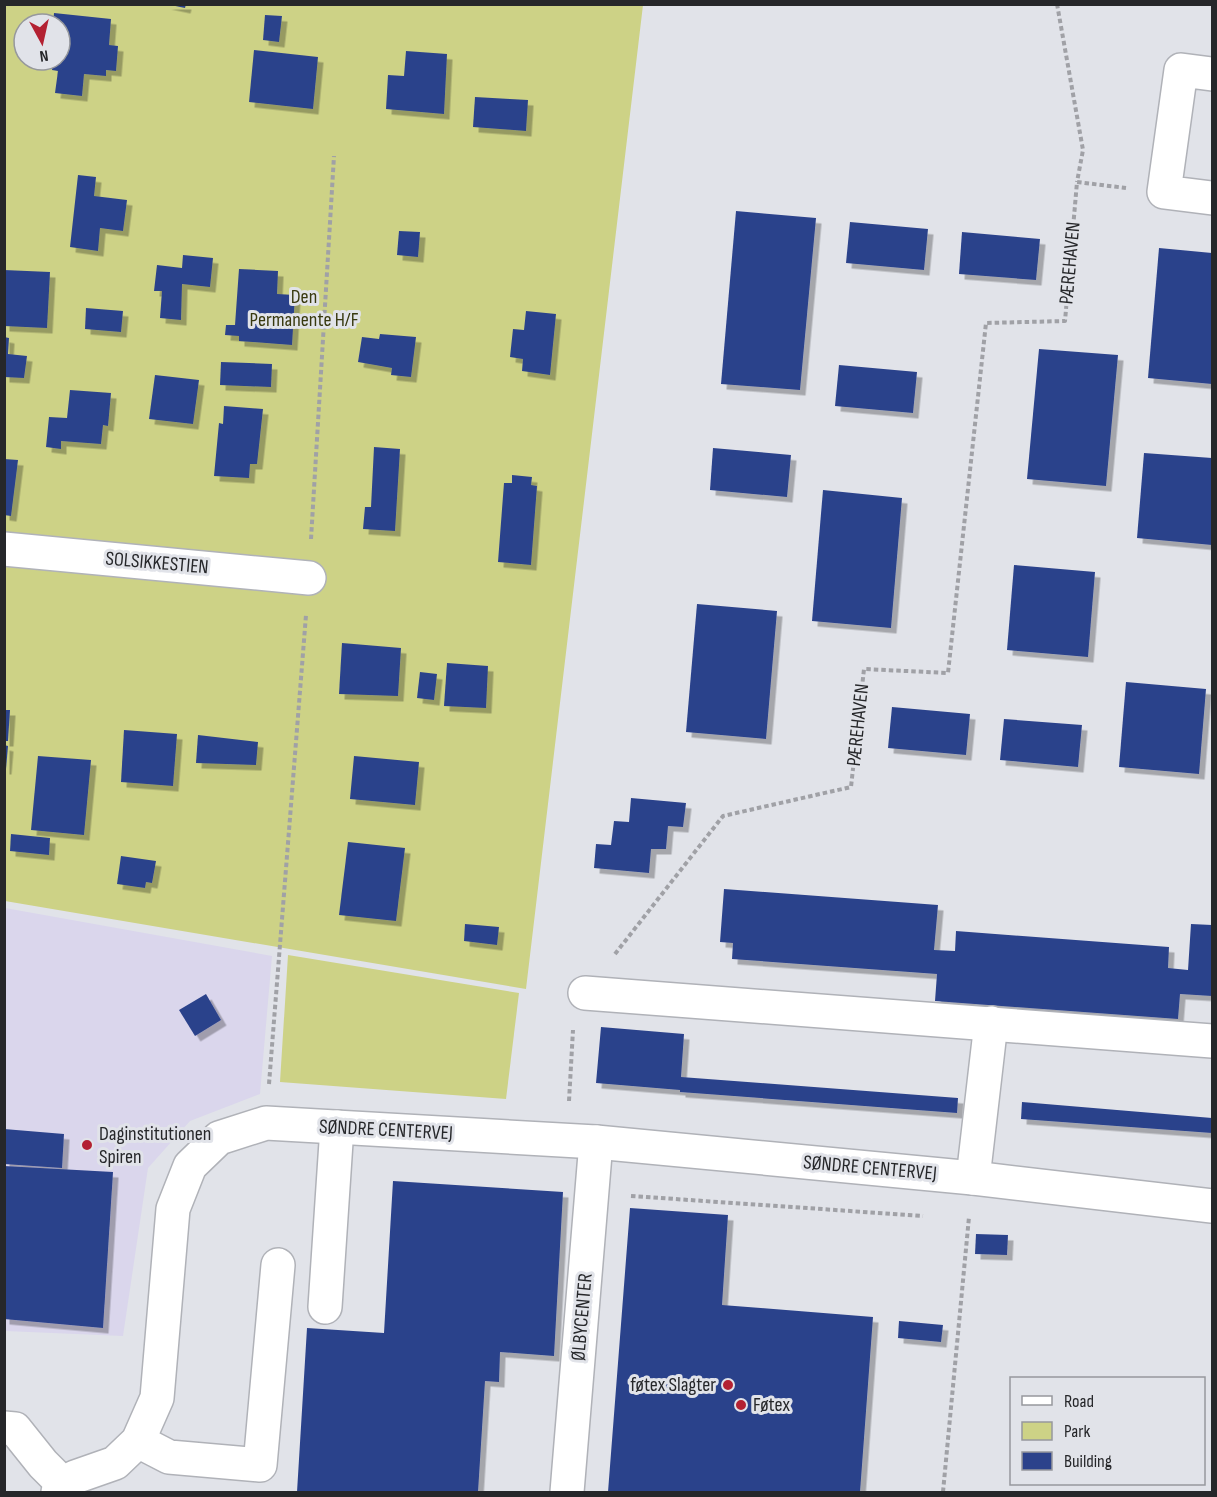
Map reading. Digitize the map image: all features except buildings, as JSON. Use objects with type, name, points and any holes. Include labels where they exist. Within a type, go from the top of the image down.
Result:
[{"type":"street","points":[[1212,74],[1181,70],[1164,192],[1212,198]]},
{"type":"street","name":"SOLSIKKESTIEN","points":[[4,549],[309,578]]},
{"type":"street","points":[[585,993],[1212,1041]]},
{"type":"street","points":[[973,1178],[991,1023]]},
{"type":"street","name":"SØNDRE CENTERVEJ","points":[[62,1489],[75,1477],[115,1463],[138,1440],[157,1398],[172,1209],[190,1166],[219,1138],[266,1123],[582,1142],[973,1178],[1212,1206]]},
{"type":"street","points":[[325,1307],[337,1127]]},
{"type":"street","name":"ØLBYCENTER","points":[[567,1492],[592,1194],[582,1142]]},
{"type":"street","points":[[138,1440],[169,1457],[260,1465],[278,1265]]},
{"type":"street","points":[[4,1428],[15,1429],[62,1489]]},
{"type":"path","name":"PÆREHAVEN","points":[[582,1142],[573,1025],[585,993],[723,816],[851,787],[864,669],[948,673],[986,323],[1065,321],[1077,182],[1083,150],[1058,4]]},
{"type":"path","points":[[266,1123],[309,578],[334,156]]},
{"type":"path","points":[[1077,182],[1164,192]]},
{"type":"path","points":[[943,1492],[973,1178]]},
{"type":"path","points":[[592,1194],[933,1217]]},
{"type":"shaded area","name":"Daginstitutionen Spiren","points":[[5,908],[272,956],[260,1094],[190,1121],[148,1168],[123,1336],[5,1331]]},
{"type":"green space","name":"Den Permanente H/F","points":[[4,5],[643,5],[526,989],[5,901]]},
{"type":"green space","points":[[288,955],[519,993],[506,1099],[280,1082]]},
{"type":"place","name":"Daginstitutionen Spiren","points":[[87,1145]]},
{"type":"place","name":"føtex Slagter","points":[[728,1385]]},
{"type":"place","name":"Føtex","points":[[741,1405]]}]
